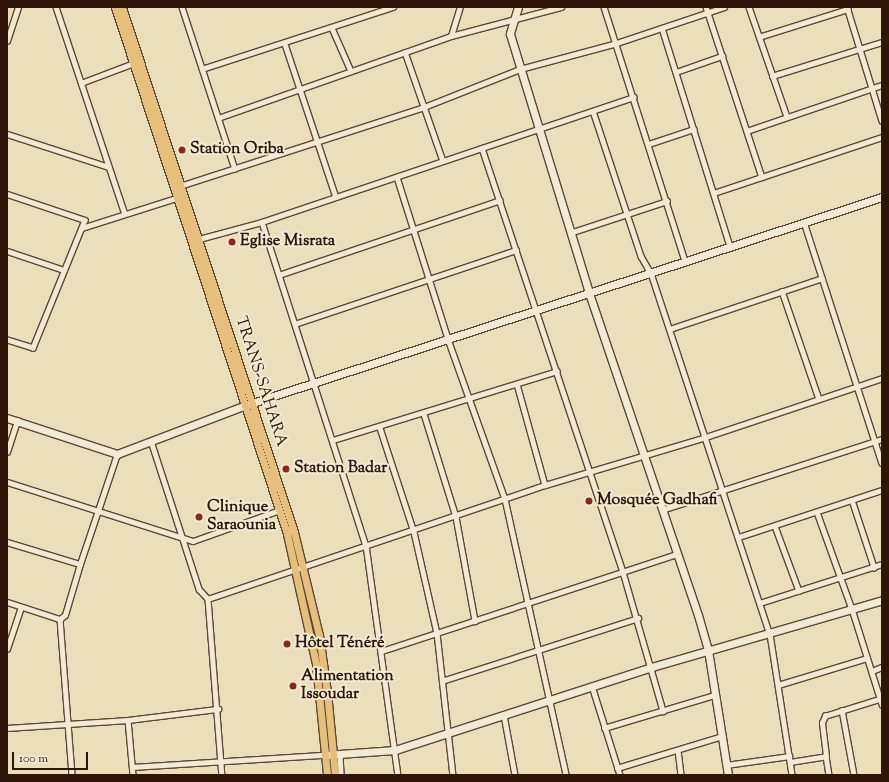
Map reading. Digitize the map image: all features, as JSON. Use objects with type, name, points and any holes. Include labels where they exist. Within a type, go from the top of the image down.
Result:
[{"type":"main road","name":"TRANS-SAHARA","points":[[115,7],[122,18],[278,494],[318,635],[337,755],[334,775]]},
{"type":"main road","name":"TRANS-SAHARA","points":[[122,7],[122,18],[134,63],[140,72]]},
{"type":"main road","name":"TRANS-SAHARA","points":[[181,197],[199,239],[204,268]]},
{"type":"main road","name":"TRANS-SAHARA","points":[[278,494],[280,510],[299,568],[316,664],[327,775]]},
{"type":"street","points":[[7,41],[18,7]]},
{"type":"street","points":[[56,7],[125,214]]},
{"type":"street","points":[[182,7],[235,169]]},
{"type":"street","points":[[202,69],[285,44],[393,7]]},
{"type":"street","points":[[452,36],[460,7]]},
{"type":"street","points":[[518,7],[510,34],[538,130],[589,293],[698,615],[708,650],[728,775]]},
{"type":"street","points":[[218,118],[452,36],[514,21],[561,7]]},
{"type":"street","points":[[604,7],[617,43],[685,261]]},
{"type":"street","points":[[706,7],[762,177]]},
{"type":"street","points":[[178,187],[424,107],[520,69],[617,43],[724,7]]},
{"type":"street","points":[[749,7],[786,117]]},
{"type":"street","points":[[759,37],[847,8],[882,121]]},
{"type":"street","points":[[332,28],[350,71]]},
{"type":"street","points":[[662,28],[730,246]]},
{"type":"street","points":[[772,76],[882,42]]},
{"type":"street","points":[[285,44],[336,197]]},
{"type":"street","points":[[405,52],[443,161]]},
{"type":"street","points":[[676,72],[722,56]]},
{"type":"street","points":[[81,83],[134,63]]},
{"type":"street","points":[[746,131],[882,85]]},
{"type":"street","points":[[199,239],[262,222],[634,97]]},
{"type":"street","points":[[593,111],[626,215],[641,256],[651,273],[670,329],[770,634],[792,775]]},
{"type":"street","points":[[649,144],[694,129]]},
{"type":"street","points":[[7,134],[109,167]]},
{"type":"street","points":[[714,193],[882,137]]},
{"type":"street","points":[[482,148],[638,618],[663,711]]},
{"type":"street","points":[[397,177],[448,339],[506,499],[528,603],[551,700],[566,775]]},
{"type":"street","points":[[7,194],[85,220],[33,348],[7,340]]},
{"type":"street","points":[[82,228],[181,197]]},
{"type":"street","points":[[7,418],[117,454],[249,404],[882,197]]},
{"type":"street","points":[[279,275],[500,200]]},
{"type":"street","points":[[570,233],[667,201]]},
{"type":"street","points":[[262,222],[334,440],[366,545],[382,651],[398,775]]},
{"type":"street","points":[[804,222],[882,463]]},
{"type":"street","points":[[295,324],[516,250]]},
{"type":"street","points":[[7,251],[64,270]]},
{"type":"street","points":[[670,329],[822,278]]},
{"type":"street","points":[[782,291],[819,399]]},
{"type":"street","points":[[334,440],[380,428],[557,371]]},
{"type":"street","points":[[208,599],[366,545],[414,532],[545,485],[643,454],[706,437],[882,378]]},
{"type":"street","points":[[518,384],[545,485]]},
{"type":"street","points":[[424,414],[456,517],[456,531],[475,621]]},
{"type":"street","points":[[7,452],[17,421]]},
{"type":"street","points":[[380,428],[414,532],[437,633],[449,733],[452,775]]},
{"type":"street","points":[[662,510],[882,440]]},
{"type":"street","points":[[151,441],[199,589],[208,599],[218,709],[222,775]]},
{"type":"street","points":[[60,619],[65,615],[80,564],[117,454]]},
{"type":"street","points":[[7,482],[182,537],[193,542],[280,510]]},
{"type":"street","points":[[739,537],[882,490]]},
{"type":"street","points":[[852,500],[874,567]]},
{"type":"street","points":[[817,512],[852,609],[881,700],[842,710],[823,719],[829,775]]},
{"type":"street","points":[[775,526],[799,591]]},
{"type":"street","points":[[7,542],[80,564]]},
{"type":"street","points":[[382,651],[677,554]]},
{"type":"street","points":[[760,603],[882,564]]},
{"type":"street","points":[[132,768],[325,756],[395,750],[652,667],[708,650],[770,634],[882,600]]},
{"type":"street","points":[[7,602],[60,619]]},
{"type":"street","points":[[7,650],[21,607]]},
{"type":"street","points":[[442,681],[638,618]]},
{"type":"street","points":[[60,619],[72,775]]},
{"type":"street","points":[[778,685],[868,658]]},
{"type":"street","points":[[872,671],[882,667]]},
{"type":"street","points":[[592,686],[620,775]]},
{"type":"street","points":[[604,728],[715,695]]},
{"type":"street","points":[[7,728],[128,720],[218,709]]},
{"type":"street","points":[[842,710],[854,775]]},
{"type":"street","points":[[504,715],[515,775]]},
{"type":"street","points":[[128,720],[133,775]]},
{"type":"street","points":[[617,768],[722,736]]},
{"type":"street","points":[[678,750],[681,775]]},
{"type":"street","points":[[337,755],[341,775]]},
{"type":"street","points":[[726,765],[789,756]]},
{"type":"street","points":[[790,762],[826,756]]},
{"type":"place","name":"Station Oriba","points":[[182,150]]},
{"type":"place","name":"Eglise Misrata","points":[[232,242]]},
{"type":"place","name":"Station Badar","points":[[286,469]]},
{"type":"place","name":"Mosquée Gadhafi","points":[[589,501]]},
{"type":"place","name":"Clinique Saraounia","points":[[199,517]]},
{"type":"place","name":"Hôtel Ténéré","points":[[287,644]]},
{"type":"place","name":"Alimentation Issoudar","points":[[293,686]]}]
